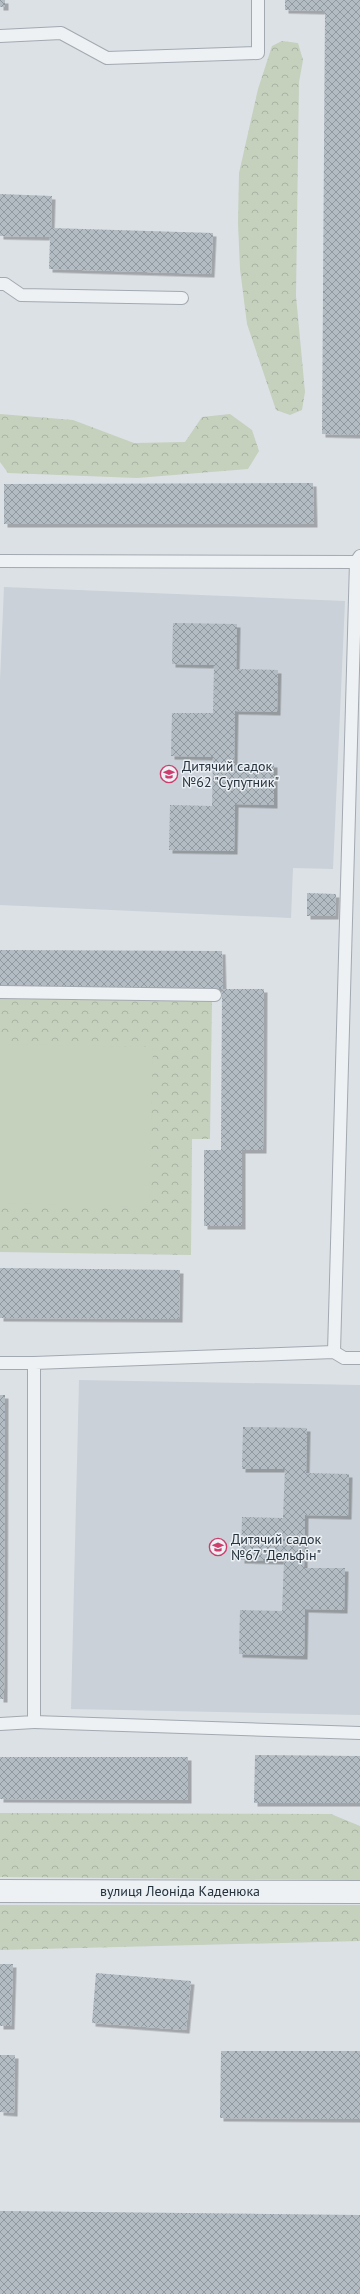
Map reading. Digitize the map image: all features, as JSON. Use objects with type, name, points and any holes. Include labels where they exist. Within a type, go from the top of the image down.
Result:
[{"type":"street","name":"вулиця Леоніда Каденюка","points":[[0,1891],[360,1892]]},
{"type":"lane","points":[[0,36],[61,33],[107,58],[258,53],[258,0]]},
{"type":"lane","points":[[0,284],[5,284],[21,295],[182,298]]},
{"type":"lane","points":[[0,560],[358,559],[334,1352]]},
{"type":"lane","points":[[0,992],[215,995]]},
{"type":"lane","points":[[0,1363],[334,1352],[344,1358],[360,1358]]},
{"type":"lane","points":[[34,1363],[34,1722]]},
{"type":"lane","points":[[0,1724],[34,1722],[360,1733]]},
{"type":"shaded area","name":"Дитячий садок №62 \"Супутник\"","points":[[4,587],[345,601],[333,869],[293,868],[291,918],[0,905],[0,680]]},
{"type":"shaded area","name":"Дитячий садок №67 \"Дельфін\"","points":[[79,1380],[360,1385],[360,1715],[71,1709]]},
{"type":"green space","points":[[282,41],[298,43],[303,60],[299,82],[296,296],[305,392],[302,410],[290,415],[276,410],[247,324],[240,269],[238,222],[239,173],[258,89],[272,46]]},
{"type":"green space","points":[[0,414],[73,420],[134,443],[185,442],[202,417],[230,414],[252,430],[259,451],[248,469],[137,478],[8,473],[0,462]]},
{"type":"green space","points":[[0,996],[212,999],[210,1139],[192,1139],[191,1255],[0,1252]]},
{"type":"green space","points":[[0,1044],[153,1047],[149,1207],[0,1203]]},
{"type":"green space","points":[[0,1813],[331,1814],[360,1826],[360,1880],[0,1877]]},
{"type":"green space","points":[[0,1905],[360,1905],[360,1941],[0,1950]]},
{"type":"building","points":[[0,0],[5,0],[5,7],[0,7]]},
{"type":"building","points":[[285,0],[360,0],[360,435],[322,434],[325,11],[285,10]]},
{"type":"building","points":[[0,194],[52,196],[51,228],[213,233],[211,274],[49,269],[50,237],[0,236]]},
{"type":"building","points":[[313,483],[314,524],[4,524],[4,484]]},
{"type":"building","points":[[173,623],[237,624],[236,669],[278,670],[277,712],[235,711],[234,763],[274,764],[274,805],[235,804],[234,851],[169,850],[170,805],[212,806],[213,757],[171,756],[172,713],[213,713],[214,665],[172,664]]},
{"type":"building","points":[[307,893],[336,894],[335,916],[307,916]]},
{"type":"building","points":[[0,950],[222,951],[223,989],[264,989],[263,1150],[242,1150],[242,1226],[204,1226],[204,1150],[221,1150],[222,989],[0,988]]},
{"type":"building","points":[[0,1268],[180,1270],[179,1319],[0,1318]]},
{"type":"building","points":[[0,1395],[5,1395],[4,1699],[0,1699]]},
{"type":"building","points":[[243,1427],[307,1428],[306,1473],[349,1474],[348,1516],[305,1515],[304,1568],[345,1568],[344,1610],[305,1609],[304,1656],[239,1654],[240,1610],[282,1611],[284,1561],[241,1560],[242,1517],[283,1518],[285,1469],[242,1469]]},
{"type":"building","points":[[255,1755],[360,1756],[360,1803],[254,1803]]},
{"type":"building","points":[[0,1757],[188,1757],[188,1800],[0,1799]]},
{"type":"building","points":[[0,1964],[13,1964],[11,2026],[0,2026]]},
{"type":"building","points":[[96,1973],[191,1981],[186,2030],[92,2023]]},
{"type":"building","points":[[221,2051],[360,2051],[360,2119],[220,2118]]},
{"type":"building","points":[[0,2055],[15,2055],[14,2113],[0,2112]]},
{"type":"building","points":[[0,2211],[360,2215],[360,2294],[0,2294]]},
{"type":"place","name":"Дитячий садок №62 \"Супутник\"","points":[[169,774]]},
{"type":"place","name":"Дитячий садок №67 \"Дельфін\"","points":[[218,1547]]}]
